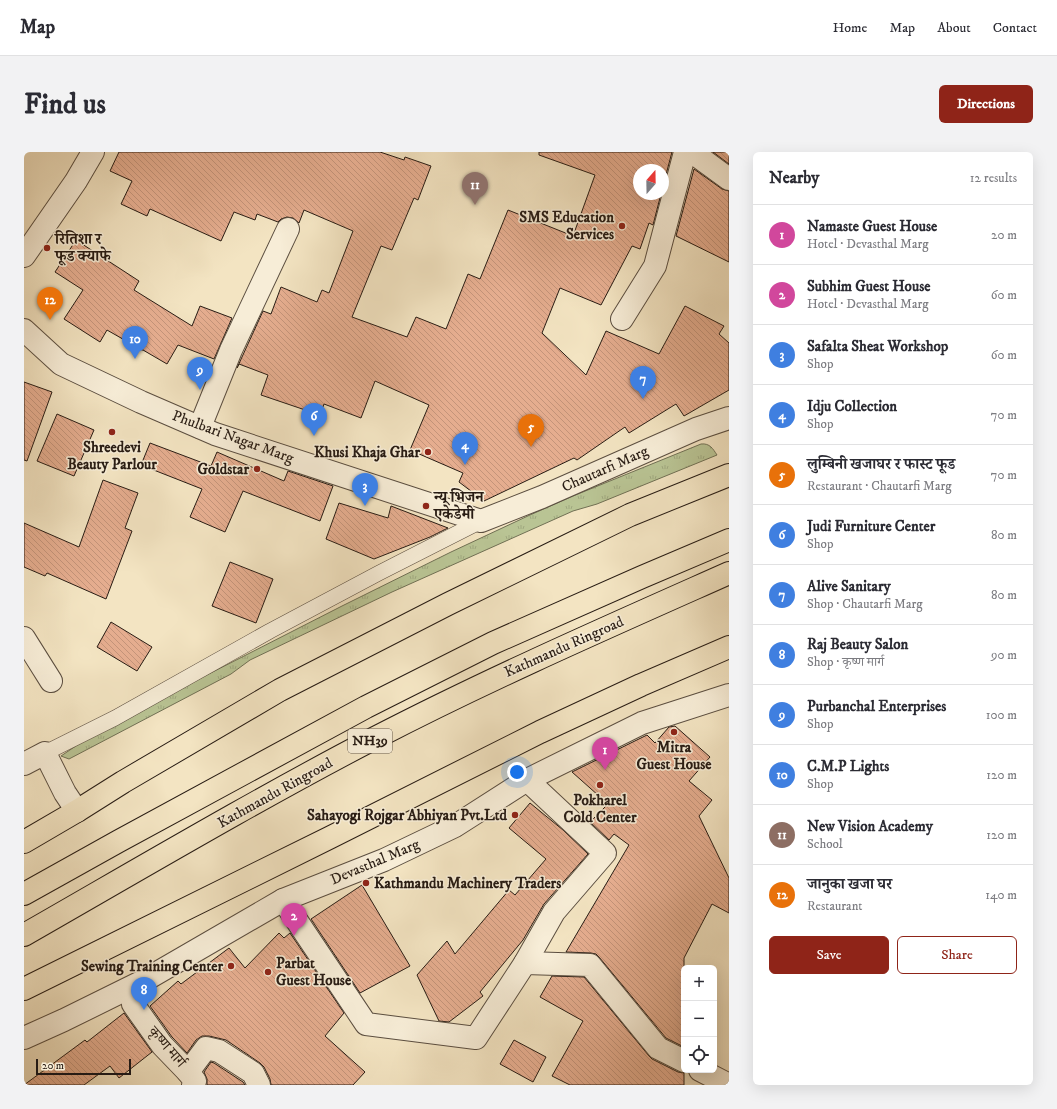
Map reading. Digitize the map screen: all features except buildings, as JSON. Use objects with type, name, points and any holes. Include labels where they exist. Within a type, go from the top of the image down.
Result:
[{"type":"main road","points":[[24,842],[280,690],[448,604],[630,515],[729,475]]},
{"type":"main road","name":"Kathmandu Ringroad","points":[[24,894],[366,707],[493,643],[729,540]]},
{"type":"main road","name":"Kathmandu Ringroad","points":[[24,935],[245,808],[382,735],[478,687],[729,573]]},
{"type":"main road","points":[[24,989],[540,732],[729,646]]},
{"type":"street","points":[[24,256],[76,181],[93,152]]},
{"type":"street","points":[[622,319],[655,266],[685,152]]},
{"type":"street","points":[[692,152],[729,179]]},
{"type":"street","points":[[200,427],[231,350],[288,229]]},
{"type":"street","name":"Phulbari Nagar Marg","points":[[24,330],[60,364],[141,402],[200,427],[222,436],[482,521]]},
{"type":"street","name":"Chautarfi Marg","points":[[482,521],[542,497],[696,429],[729,418]]},
{"type":"street","points":[[24,638],[51,681]]},
{"type":"street","name":"Devasthal Marg","points":[[24,1038],[146,980],[283,900],[384,860],[455,826],[527,780],[642,722],[729,695]]},
{"type":"street","points":[[24,764],[45,753],[65,793],[78,811]]},
{"type":"street","points":[[283,900],[366,1024],[476,1038],[524,963],[554,912],[605,853],[527,780]]},
{"type":"street","points":[[524,963],[590,965],[658,1048],[681,1060]]},
{"type":"street","name":"कृष्ण मार्ग","points":[[146,980],[133,1004],[162,1045],[191,1079]]},
{"type":"street","name":"कृष्ण मार्ग","points":[[191,1079],[194,1065],[206,1048],[219,1051],[254,1073],[259,1085]]},
{"type":"street","points":[[706,1073],[728,1085]]},
{"type":"lane","points":[[45,753],[115,718],[372,576],[482,521]]},
{"type":"green space","points":[[701,444],[709,445],[717,455],[597,504],[573,511],[392,592],[250,660],[231,674],[69,759],[61,756],[101,729],[451,552],[573,496]]},
{"type":"place","name":"New Vision Academy","points":[[475,205]]},
{"type":"place","name":"SMS Education Services","points":[[622,226]]},
{"type":"place","name":"रितिशा र फूड क्याफे","points":[[47,248]]},
{"type":"place","name":"जानुका खजा घर","points":[[50,320]]},
{"type":"place","name":"C.M.P Lights","points":[[135,359]]},
{"type":"place","name":"Purbanchal Enterprises","points":[[200,390]]},
{"type":"place","name":"Alive Sanitary","points":[[643,399]]},
{"type":"place","name":"Shreedevi Beauty Parlour","points":[[112,432]]},
{"type":"place","name":"Judi Furniture Center","points":[[314,436]]},
{"type":"place","name":"लुम्बिनी खजाघर र फास्ट फूड","points":[[531,447]]},
{"type":"place","name":"Khusi Khaja Ghar","points":[[428,452]]},
{"type":"place","name":"Idju Collection","points":[[465,465]]},
{"type":"place","name":"Goldstar","points":[[257,469]]},
{"type":"place","name":"Safalta Sheat Workshop","points":[[365,506]]},
{"type":"place","name":"न्यू भिजन एकेडेमी","points":[[426,506]]},
{"type":"place","name":"Mitra Guest House","points":[[674,732]]},
{"type":"place","name":"Namaste Guest House","points":[[605,770]]},
{"type":"place","name":"Pokharel Cold Center","points":[[600,785]]},
{"type":"place","name":"Sahayogi Rojgar Abhiyan Pvt.Ltd","points":[[515,815]]},
{"type":"place","name":"Kathmandu Machinery Traders","points":[[366,883]]},
{"type":"place","name":"Subhim Guest House","points":[[294,936]]},
{"type":"place","name":"Sewing Training Center","points":[[231,966]]},
{"type":"place","name":"Parbat Guest House","points":[[268,972]]},
{"type":"place","name":"Raj Beauty Salon","points":[[144,1010]]}]
